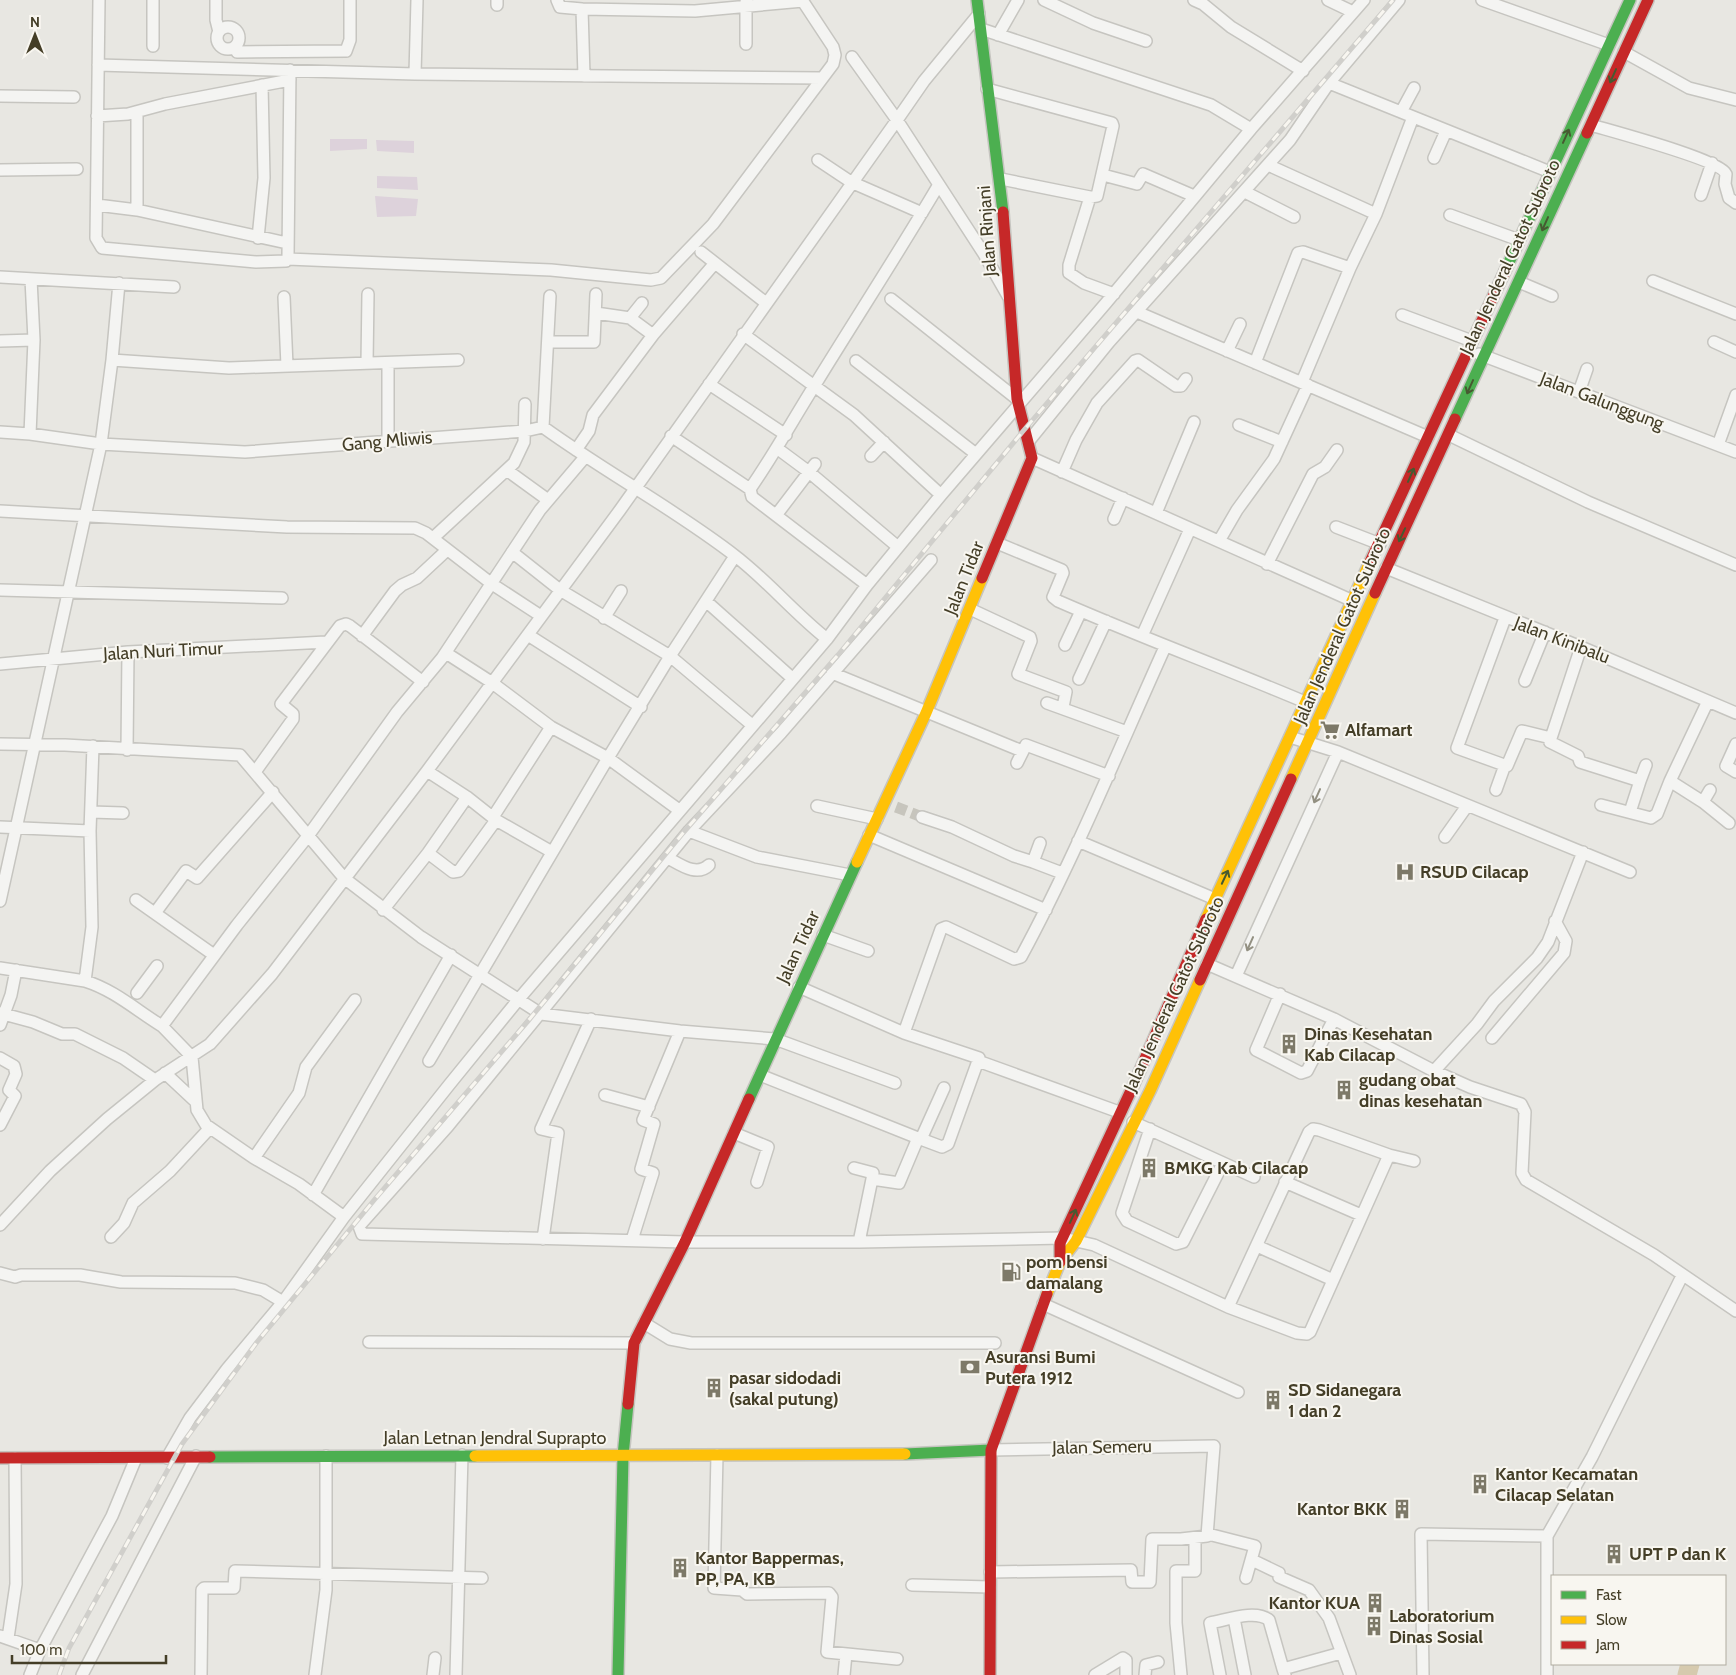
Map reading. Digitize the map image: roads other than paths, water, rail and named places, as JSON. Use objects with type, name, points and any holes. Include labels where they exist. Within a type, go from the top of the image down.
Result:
[{"type":"main road","name":"Jalan Rinjani","points":[[977,0],[987,89],[1001,179],[1017,402],[1032,458]]},
{"type":"main road","name":"Jalan Jenderal Gatot Subroto","points":[[1060,1262],[1060,1243],[1119,1112],[1134,1084],[1215,899],[1630,0]]},
{"type":"main road","name":"Jalan Jenderal Gatot Subroto","points":[[990,1675],[991,1450],[1042,1304],[1060,1262],[1076,1241],[1207,964],[1386,568],[1449,436],[1648,0]]},
{"type":"main road","name":"Jalan Tidar","points":[[618,1675],[623,1456],[634,1343],[685,1242],[850,875],[877,819],[890,805],[926,713],[1032,458]]},
{"type":"main road","points":[[1189,957],[1207,964]]},
{"type":"main road","name":"Jalan Letnan Jendral Suprapto","points":[[0,1458],[944,1454],[991,1450]]},
{"type":"street","points":[[99,0],[96,238],[102,248],[256,262],[283,262],[288,259],[452,265],[657,279],[665,274],[713,224],[833,64],[835,55],[833,47],[803,1],[582,9],[560,7],[557,0]]},
{"type":"street","points":[[152,46],[153,0]]},
{"type":"street","points":[[216,0],[216,20],[219,32],[217,41],[219,45],[228,49],[346,51],[350,40],[350,0]]},
{"type":"street","points":[[415,74],[417,0]]},
{"type":"street","points":[[998,35],[1018,0]]},
{"type":"street","points":[[1044,0],[1098,25],[1146,41]]},
{"type":"street","points":[[1194,0],[1203,4],[1231,27],[1303,72]]},
{"type":"street","points":[[1328,0],[1354,12]]},
{"type":"street","points":[[167,1458],[190,1418],[283,1302],[344,1217],[518,1000],[752,724],[827,639],[867,585],[1017,402],[1114,294],[1194,196],[1364,0]]},
{"type":"street","points":[[1028,442],[1109,342],[1290,140],[1329,83],[1399,0]]},
{"type":"street","points":[[1482,0],[1502,3],[1609,45]]},
{"type":"street","points":[[746,4],[746,44]]},
{"type":"street","points":[[582,9],[584,76]]},
{"type":"street","points":[[0,1225],[80,1143],[160,1076],[192,1057],[218,1037],[272,974],[528,635],[924,81],[979,14]]},
{"type":"street","points":[[219,32],[228,28],[236,32],[238,41],[235,50],[240,69]]},
{"type":"street","points":[[981,29],[1210,105],[1251,129]]},
{"type":"street","points":[[1624,52],[1689,88],[1736,100]]},
{"type":"street","points":[[852,57],[897,120],[938,186],[984,254],[1010,300]]},
{"type":"street","points":[[98,65],[240,69],[290,75],[415,74],[822,78]]},
{"type":"street","points":[[98,116],[137,112],[165,104],[262,85],[290,75]]},
{"type":"street","points":[[288,259],[287,243],[291,165],[290,75]]},
{"type":"street","points":[[1329,83],[1550,172]]},
{"type":"street","points":[[258,238],[264,178],[262,85]]},
{"type":"street","points":[[1401,112],[1414,88]]},
{"type":"street","points":[[987,89],[1112,123],[1113,126],[1098,194],[1090,197],[1001,179]]},
{"type":"street","points":[[0,96],[74,97]]},
{"type":"street","points":[[137,112],[137,210]]},
{"type":"street","points":[[1219,541],[1237,510],[1274,459],[1282,442],[1350,268],[1376,214],[1413,117]]},
{"type":"street","points":[[1591,125],[1712,163],[1724,170],[1729,198],[1736,203]]},
{"type":"street","points":[[1434,158],[1446,131]]},
{"type":"street","points":[[818,160],[851,182],[922,212]]},
{"type":"street","points":[[1702,195],[1712,163]]},
{"type":"street","points":[[1268,165],[1376,214]]},
{"type":"street","points":[[0,170],[77,169]]},
{"type":"street","points":[[1103,175],[1137,184],[1144,174],[1194,196]]},
{"type":"street","points":[[750,489],[778,449],[814,386],[938,186]]},
{"type":"street","points":[[1245,192],[1294,217]]},
{"type":"street","points":[[1090,197],[1069,265],[1069,274],[1072,278],[1114,294]]},
{"type":"street","points":[[97,205],[137,210],[287,243]]},
{"type":"street","points":[[1450,216],[1518,240]]},
{"type":"street","points":[[701,252],[766,303]]},
{"type":"street","points":[[1255,363],[1298,254],[1303,252],[1350,268]]},
{"type":"street","points":[[162,1026],[214,955],[308,836],[397,712],[446,653],[512,552],[580,454],[593,415],[653,335],[714,263]]},
{"type":"street","points":[[0,277],[174,287]]},
{"type":"street","points":[[30,434],[34,340],[31,279]]},
{"type":"street","points":[[1652,281],[1736,314]]},
{"type":"street","points":[[1519,282],[1552,296]]},
{"type":"street","points":[[0,901],[100,444],[112,360],[119,283]]},
{"type":"street","points":[[367,363],[368,294]]},
{"type":"street","points":[[548,342],[594,342],[596,294]]},
{"type":"street","points":[[550,296],[543,427],[580,454],[635,486],[735,556],[827,639]]},
{"type":"street","points":[[284,297],[287,366]]},
{"type":"street","points":[[891,299],[1017,402]]},
{"type":"street","points":[[630,318],[642,303]]},
{"type":"street","points":[[596,312],[630,318],[653,335]]},
{"type":"street","points":[[1137,312],[1428,437]]},
{"type":"street","name":"Jalan Galunggung","points":[[1402,315],[1470,345],[1484,356],[1736,452]]},
{"type":"street","points":[[1227,351],[1240,324]]},
{"type":"street","points":[[743,334],[848,410],[941,495]]},
{"type":"street","points":[[0,341],[34,340]]},
{"type":"street","points":[[1714,342],[1736,352]]},
{"type":"street","points":[[112,360],[229,368],[458,360]]},
{"type":"street","points":[[1062,472],[1076,440],[1097,403],[1135,361],[1138,360],[1176,386],[1181,386],[1186,379]]},
{"type":"street","points":[[856,361],[976,454]]},
{"type":"street","points":[[388,363],[388,441]]},
{"type":"street","points":[[1579,392],[1588,369]]},
{"type":"street","points":[[709,384],[786,435]]},
{"type":"street","points":[[1718,445],[1736,395]]},
{"type":"street","points":[[433,538],[508,471],[521,452],[525,431],[525,404]]},
{"type":"street","points":[[1156,513],[1194,422]]},
{"type":"street","points":[[1239,425],[1282,442]]},
{"type":"street","name":"Gang Mliwis","points":[[0,432],[30,434],[100,444],[245,452],[525,431],[543,427]]},
{"type":"street","points":[[671,436],[750,489],[752,497],[777,514],[867,585]]},
{"type":"street","points":[[1449,436],[1588,502],[1736,565]]},
{"type":"street","points":[[871,456],[884,442]]},
{"type":"street","points":[[778,449],[812,468],[898,547]]},
{"type":"street","points":[[1267,564],[1313,474],[1325,466],[1337,450]]},
{"type":"street","points":[[1032,458],[1353,601]]},
{"type":"street","points":[[777,514],[812,468]]},
{"type":"street","points":[[508,471],[548,500]]},
{"type":"street","points":[[1114,519],[1123,498]]},
{"type":"street","points":[[0,511],[86,514],[287,527],[415,528],[433,538],[492,584],[541,616]]},
{"type":"street","points":[[1336,527],[1380,544]]},
{"type":"street","points":[[1142,636],[1190,529]]},
{"type":"street","points":[[997,543],[1062,570],[1054,597],[1081,611],[1166,648],[1194,655],[1305,702]]},
{"type":"street","points":[[362,636],[395,591],[402,585],[417,578],[447,550]]},
{"type":"street","points":[[512,552],[560,590],[670,656],[752,724]]},
{"type":"street","points":[[429,1061],[608,758],[641,707],[670,656],[707,602],[735,556]]},
{"type":"street","points":[[931,560],[832,674],[689,832],[448,1126],[359,1226],[362,1234],[685,1242],[859,1242],[1063,1238],[1094,1245],[1228,1307],[1297,1333],[1307,1334],[1389,1155]]},
{"type":"street","name":"Jalan Kinibalu","points":[[1386,568],[1504,618],[1545,632],[1736,713]]},
{"type":"street","points":[[0,590],[282,598]]},
{"type":"street","points":[[604,618],[621,591]]},
{"type":"street","points":[[707,602],[792,678]]},
{"type":"street","points":[[970,609],[1030,638],[1031,640],[1018,674],[1066,692],[1063,707]]},
{"type":"street","points":[[1065,646],[1081,611]]},
{"type":"street","points":[[1504,618],[1457,746],[1468,753],[1505,765]]},
{"type":"street","points":[[1079,679],[1106,621]]},
{"type":"street","points":[[255,772],[293,720],[293,714],[280,704],[337,628],[346,624],[423,682]]},
{"type":"street","points":[[1526,681],[1545,632]]},
{"type":"street","points":[[528,635],[641,707]]},
{"type":"street","name":"Jalan Nuri Timur","points":[[0,664],[128,652],[326,642]]},
{"type":"street","points":[[1550,744],[1581,647]]},
{"type":"street","points":[[904,1033],[941,929],[946,927],[1008,957],[1018,959],[1046,910],[1166,648]]},
{"type":"street","points":[[127,750],[128,652]]},
{"type":"street","points":[[446,653],[491,682],[551,727],[608,758],[679,810]]},
{"type":"street","points":[[832,674],[1022,751]]},
{"type":"street","points":[[1601,805],[1649,818],[1657,814],[1670,781],[1708,701]]},
{"type":"street","points":[[1048,704],[1063,707],[1127,732]]},
{"type":"street","points":[[428,853],[453,872],[459,871],[551,727]]},
{"type":"street","points":[[1496,790],[1505,765],[1507,766],[1522,731],[1578,756],[1580,762],[1640,781]]},
{"type":"street","points":[[1290,737],[1338,752],[1630,872]]},
{"type":"street","points":[[0,744],[93,746],[127,750],[240,755],[344,878],[383,910],[421,937],[541,1014],[680,1031],[775,1039],[895,1083]]},
{"type":"street","points":[[1736,744],[1726,766],[1736,772]]},
{"type":"street","points":[[1018,763],[1022,751],[1028,745],[1109,776]]},
{"type":"street","points":[[85,981],[92,926],[90,831],[93,746]]},
{"type":"street","points":[[1236,976],[1338,752]]},
{"type":"street","points":[[1630,812],[1646,765]]},
{"type":"street","points":[[426,771],[467,797],[494,819],[552,852]]},
{"type":"street","points":[[1670,781],[1703,802],[1729,823]]},
{"type":"street","points":[[1703,802],[1710,790]]},
{"type":"street","points":[[155,913],[186,871],[197,878],[273,792]]},
{"type":"street","points":[[383,910],[428,853],[467,797]]},
{"type":"street","points":[[817,806],[877,819]]},
{"type":"street","points":[[1445,837],[1467,806]]},
{"type":"street","points":[[91,812],[122,813]]},
{"type":"street","points":[[922,817],[952,827],[1014,856],[1062,873]]},
{"type":"street","points":[[0,827],[90,831]]},
{"type":"street","points":[[689,832],[757,858],[850,875]]},
{"type":"street","points":[[870,835],[1046,910]]},
{"type":"street","points":[[1078,841],[1215,899]]},
{"type":"street","points":[[1033,862],[1040,843]]},
{"type":"street","points":[[1434,1071],[1477,1024],[1494,1001],[1537,958],[1548,942],[1583,852]]},
{"type":"street","points":[[668,858],[691,870],[704,869],[710,865]]},
{"type":"street","points":[[136,900],[214,955]]},
{"type":"street","points":[[1492,1038],[1564,953],[1566,941],[1555,922]]},
{"type":"street","points":[[823,935],[868,951]]},
{"type":"street","points":[[313,1195],[451,955]]},
{"type":"street","points":[[1537,958],[1552,967]]},
{"type":"street","points":[[1207,964],[1334,1019],[1434,1071],[1470,1087],[1521,1104],[1525,1112],[1522,1173],[1526,1180],[1654,1255],[1682,1276],[1736,1311]]},
{"type":"street","points":[[133,999],[157,966]]},
{"type":"street","points":[[0,968],[85,981],[133,999],[192,1057],[196,1102],[200,1117],[209,1129],[313,1195],[344,1217]]},
{"type":"street","points":[[0,1026],[2,1014],[11,995],[16,970]]},
{"type":"street","points":[[799,987],[904,1033],[978,1058],[978,1061],[1119,1112]]},
{"type":"street","points":[[1280,994],[1256,1050],[1292,1069],[1301,1073],[1307,1071],[1334,1019]]},
{"type":"street","points":[[254,1158],[299,1093],[306,1067],[355,1000]]},
{"type":"street","points":[[2,1014],[33,1022],[62,1034],[75,1034],[160,1076],[196,1102]]},
{"type":"street","points":[[543,1239],[558,1133],[541,1129],[591,1019]]},
{"type":"street","points":[[632,1240],[653,1172],[641,1169],[654,1124],[643,1120],[680,1031]]},
{"type":"street","points":[[0,1058],[14,1066],[16,1074],[9,1090],[14,1096],[0,1124]]},
{"type":"street","points":[[760,1075],[942,1147],[948,1144],[978,1061]]},
{"type":"street","points":[[872,1179],[899,1183],[944,1088]]},
{"type":"street","points":[[605,1096],[649,1107]]},
{"type":"street","points":[[1133,1122],[1254,1177]]},
{"type":"street","points":[[110,1237],[124,1224],[133,1203],[170,1170],[209,1129]]},
{"type":"street","points":[[1150,1129],[1122,1213],[1127,1221],[1176,1244],[1183,1242],[1223,1162]]},
{"type":"street","points":[[1228,1307],[1306,1136],[1314,1129],[1389,1155],[1414,1161]]},
{"type":"street","points":[[734,1133],[768,1147],[757,1182]]},
{"type":"street","points":[[854,1168],[873,1173],[859,1242]]},
{"type":"street","points":[[1285,1182],[1361,1215]]},
{"type":"street","points":[[1257,1246],[1333,1280]]},
{"type":"street","points":[[0,1273],[15,1278],[22,1275],[80,1275],[121,1282],[208,1281],[235,1283],[263,1290],[283,1302]]},
{"type":"street","points":[[1547,1675],[1547,1536],[1596,1449],[1682,1276]]},
{"type":"street","points":[[1042,1304],[1238,1392]]},
{"type":"street","points":[[644,1324],[670,1339],[691,1343],[995,1343]]},
{"type":"street","points":[[369,1342],[634,1343]]},
{"type":"street","name":"Jalan Semeru","points":[[991,1450],[1214,1446],[1208,1534]]},
{"type":"street","points":[[456,1675],[462,1455]]},
{"type":"street","points":[[717,1455],[714,1588],[742,1590],[746,1594],[828,1593],[832,1598],[827,1652],[897,1659]]},
{"type":"street","points":[[82,1675],[196,1456]]},
{"type":"street","points":[[315,1675],[326,1573],[326,1456]]},
{"type":"street","points":[[15,1458],[16,1590],[4,1637],[40,1650]]},
{"type":"street","points":[[30,1675],[40,1650],[112,1516],[136,1458]]},
{"type":"street","points":[[990,1572],[1131,1570],[1132,1582],[1150,1582],[1152,1538],[1195,1538],[1208,1534],[1255,1546],[1246,1578]]},
{"type":"street","points":[[1423,1675],[1421,1534],[1547,1536]]},
{"type":"street","points":[[1181,1675],[1176,1623],[1176,1571],[1196,1571],[1195,1538]]},
{"type":"street","points":[[1252,1560],[1279,1573],[1279,1577],[1309,1590],[1324,1613],[1350,1675]]},
{"type":"street","points":[[201,1675],[203,1589],[234,1588],[234,1573],[237,1571],[482,1578]]},
{"type":"street","points":[[912,1585],[990,1587]]},
{"type":"street","points":[[1220,1675],[1210,1623],[1234,1618],[1259,1616],[1269,1620],[1284,1672],[1341,1654]]},
{"type":"street","points":[[1234,1618],[1245,1675]]},
{"type":"street","points":[[844,1675],[846,1654]]},
{"type":"street","points":[[433,1675],[435,1658]]},
{"type":"street","points":[[1095,1675],[1124,1658],[1126,1660],[1126,1675]]},
{"type":"street","points":[[1145,1675],[1146,1665],[1158,1662]]},
{"type":"waterway","points":[[1687,1675],[1690,1665]]},
{"type":"tunnel","points":[[896,807],[922,817]]},
{"type":"railway","points":[[59,1675],[69,1648],[182,1444],[257,1342],[375,1199],[528,1021],[683,833],[838,655],[1024,430],[1393,0]]},
{"type":"place","name":"Alfamart","points":[[1330,730]]},
{"type":"place","name":"RSUD Cilacap","points":[[1405,872]]},
{"type":"place","name":"Dinas Kesehatan Kab Cilacap","points":[[1289,1044]]},
{"type":"place","name":"gudang obat dinas kesehatan","points":[[1344,1090]]},
{"type":"place","name":"BMKG Kab Cilacap","points":[[1149,1168]]},
{"type":"place","name":"pom bensi damalang","points":[[1011,1272]]},
{"type":"place","name":"Asuransi Bumi Putera 1912","points":[[970,1367]]},
{"type":"place","name":"pasar sidodadi (sakal putung)","points":[[714,1388]]},
{"type":"place","name":"SD Sidanegara 1 dan 2","points":[[1273,1400]]},
{"type":"place","name":"Kantor Kecamatan Cilacap Selatan","points":[[1480,1484]]},
{"type":"place","name":"Kantor BKK","points":[[1402,1509]]},
{"type":"place","name":"UPT P dan K","points":[[1614,1554]]},
{"type":"place","name":"Kantor Bappermas, PP, PA, KB","points":[[680,1568]]},
{"type":"place","name":"Kantor KUA","points":[[1375,1603]]},
{"type":"place","name":"Laboratorium Dinas Sosial","points":[[1374,1626]]}]
